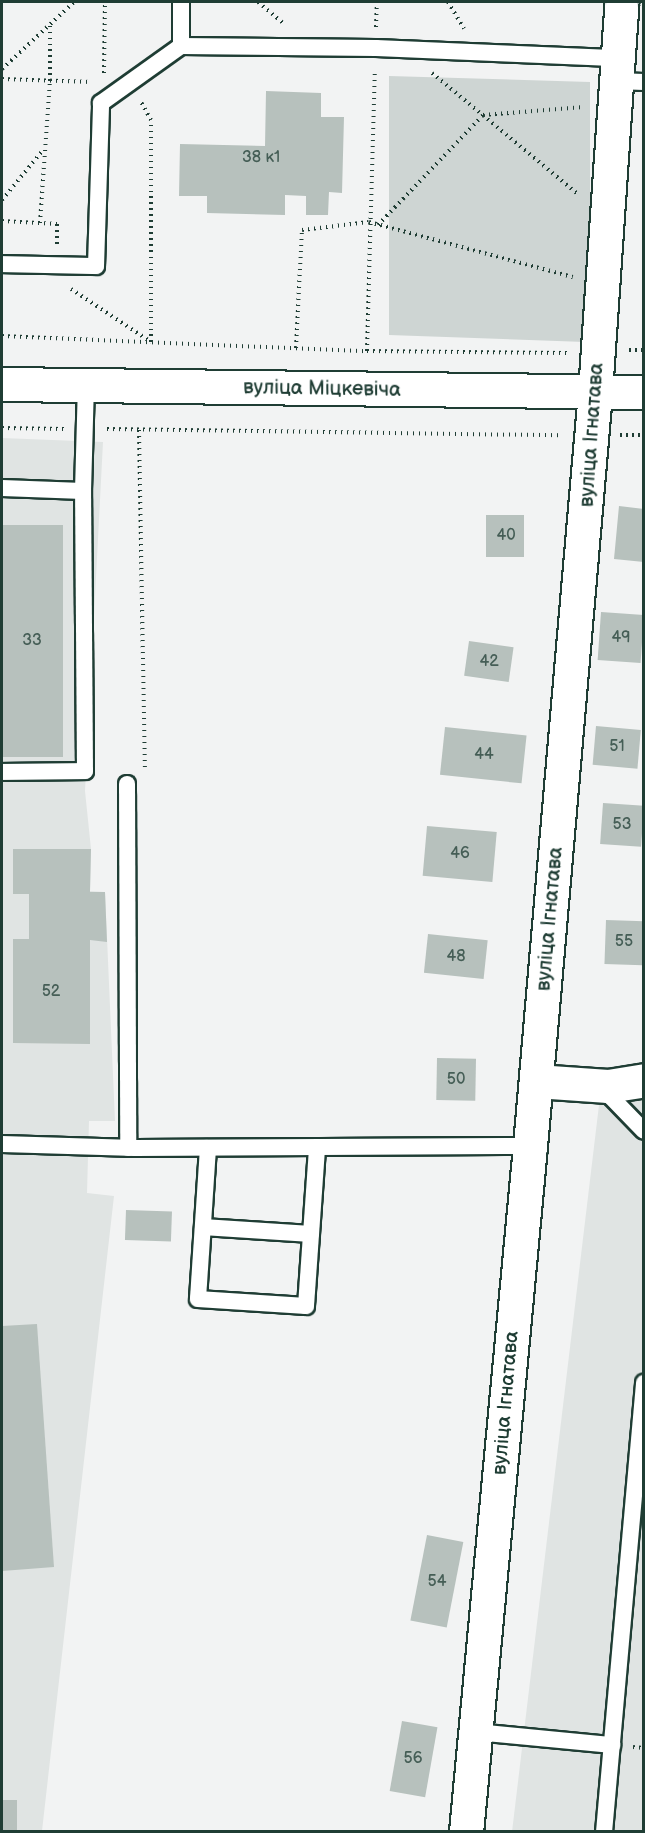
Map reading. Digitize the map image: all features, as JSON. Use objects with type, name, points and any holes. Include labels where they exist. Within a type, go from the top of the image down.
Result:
[{"type":"street","name":"вуліца Ігнатава","points":[[466,1832],[593,435],[607,218],[623,81],[621,6]]},
{"type":"street","name":"вуліца Міцкевіча","points":[[2,384],[644,392]]},
{"type":"street","points":[[536,1081],[608,1086],[644,1080]]},
{"type":"lane","points":[[181,2],[181,46]]},
{"type":"lane","points":[[2,264],[96,266],[100,103],[181,46],[404,49],[623,81]]},
{"type":"lane","points":[[2,772],[85,771],[83,491],[86,386]]},
{"type":"lane","points":[[2,488],[83,491]]},
{"type":"lane","points":[[127,784],[128,1148]]},
{"type":"lane","points":[[608,1086],[611,1097],[644,1131]]},
{"type":"lane","points":[[2,1144],[128,1148],[530,1146]]},
{"type":"lane","points":[[208,1148],[198,1299],[306,1306],[317,1147]]},
{"type":"lane","points":[[203,1227],[311,1234]]},
{"type":"lane","points":[[604,1832],[644,1383]]},
{"type":"lane","points":[[476,1732],[612,1745]]},
{"type":"path","points":[[2,69],[74,2]]},
{"type":"path","points":[[100,103],[104,83],[105,2]]},
{"type":"path","points":[[367,351],[377,2]]},
{"type":"path","points":[[40,223],[50,81],[50,24]]},
{"type":"path","points":[[404,49],[607,218]]},
{"type":"path","points":[[2,79],[104,83]]},
{"type":"path","points":[[378,225],[483,115],[623,81]]},
{"type":"path","points":[[2,200],[44,150]]},
{"type":"path","points":[[296,348],[302,230],[369,222],[602,285]]},
{"type":"path","points":[[2,336],[367,351],[504,354],[644,350]]},
{"type":"path","points":[[2,428],[644,435]]},
{"type":"path","points":[[139,429],[146,783]]},
{"type":"shaded area","points":[[389,76],[590,82],[590,204],[585,342],[389,335]]},
{"type":"shaded area","points":[[2,438],[103,442],[85,791],[91,849],[90,891],[105,892],[115,1121],[89,1121],[87,1193],[114,1196],[42,1831],[2,1832]]},
{"type":"shaded area","points":[[643,1088],[643,1831],[512,1832],[599,1105],[623,1089]]},
{"type":"building","points":[[266,91],[321,93],[321,117],[344,117],[342,193],[329,192],[328,215],[306,215],[306,196],[285,195],[285,215],[207,213],[207,196],[179,196],[180,144],[265,146]]},
{"type":"building","points":[[619,506],[644,509],[644,562],[614,559]]},
{"type":"building","points":[[486,515],[524,515],[524,557],[486,557]]},
{"type":"building","points":[[2,525],[63,525],[63,757],[2,757]]},
{"type":"building","points":[[601,612],[644,615],[641,663],[598,660]]},
{"type":"building","points":[[469,641],[514,647],[509,682],[464,676]]},
{"type":"building","points":[[596,726],[641,730],[637,769],[593,765]]},
{"type":"building","points":[[445,727],[527,736],[522,783],[440,775]]},
{"type":"building","points":[[603,803],[644,806],[641,847],[600,844]]},
{"type":"building","points":[[427,826],[497,832],[492,882],[423,876]]},
{"type":"building","points":[[13,849],[91,849],[90,892],[105,892],[107,942],[90,940],[90,1044],[13,1043],[13,939],[29,939],[29,894],[13,894]]},
{"type":"building","points":[[606,920],[644,921],[642,965],[604,964]]},
{"type":"building","points":[[428,934],[488,940],[484,979],[424,973]]},
{"type":"building","points":[[437,1058],[476,1059],[475,1101],[436,1100]]},
{"type":"building","points":[[126,1210],[172,1212],[171,1242],[125,1240]]},
{"type":"building","points":[[37,1324],[54,1567],[2,1571],[2,1326]]},
{"type":"building","points":[[427,1535],[463,1542],[447,1627],[410,1620]]},
{"type":"building","points":[[402,1721],[437,1727],[425,1797],[390,1791]]},
{"type":"building","points":[[2,1800],[17,1800],[17,1832],[2,1832]]}]
